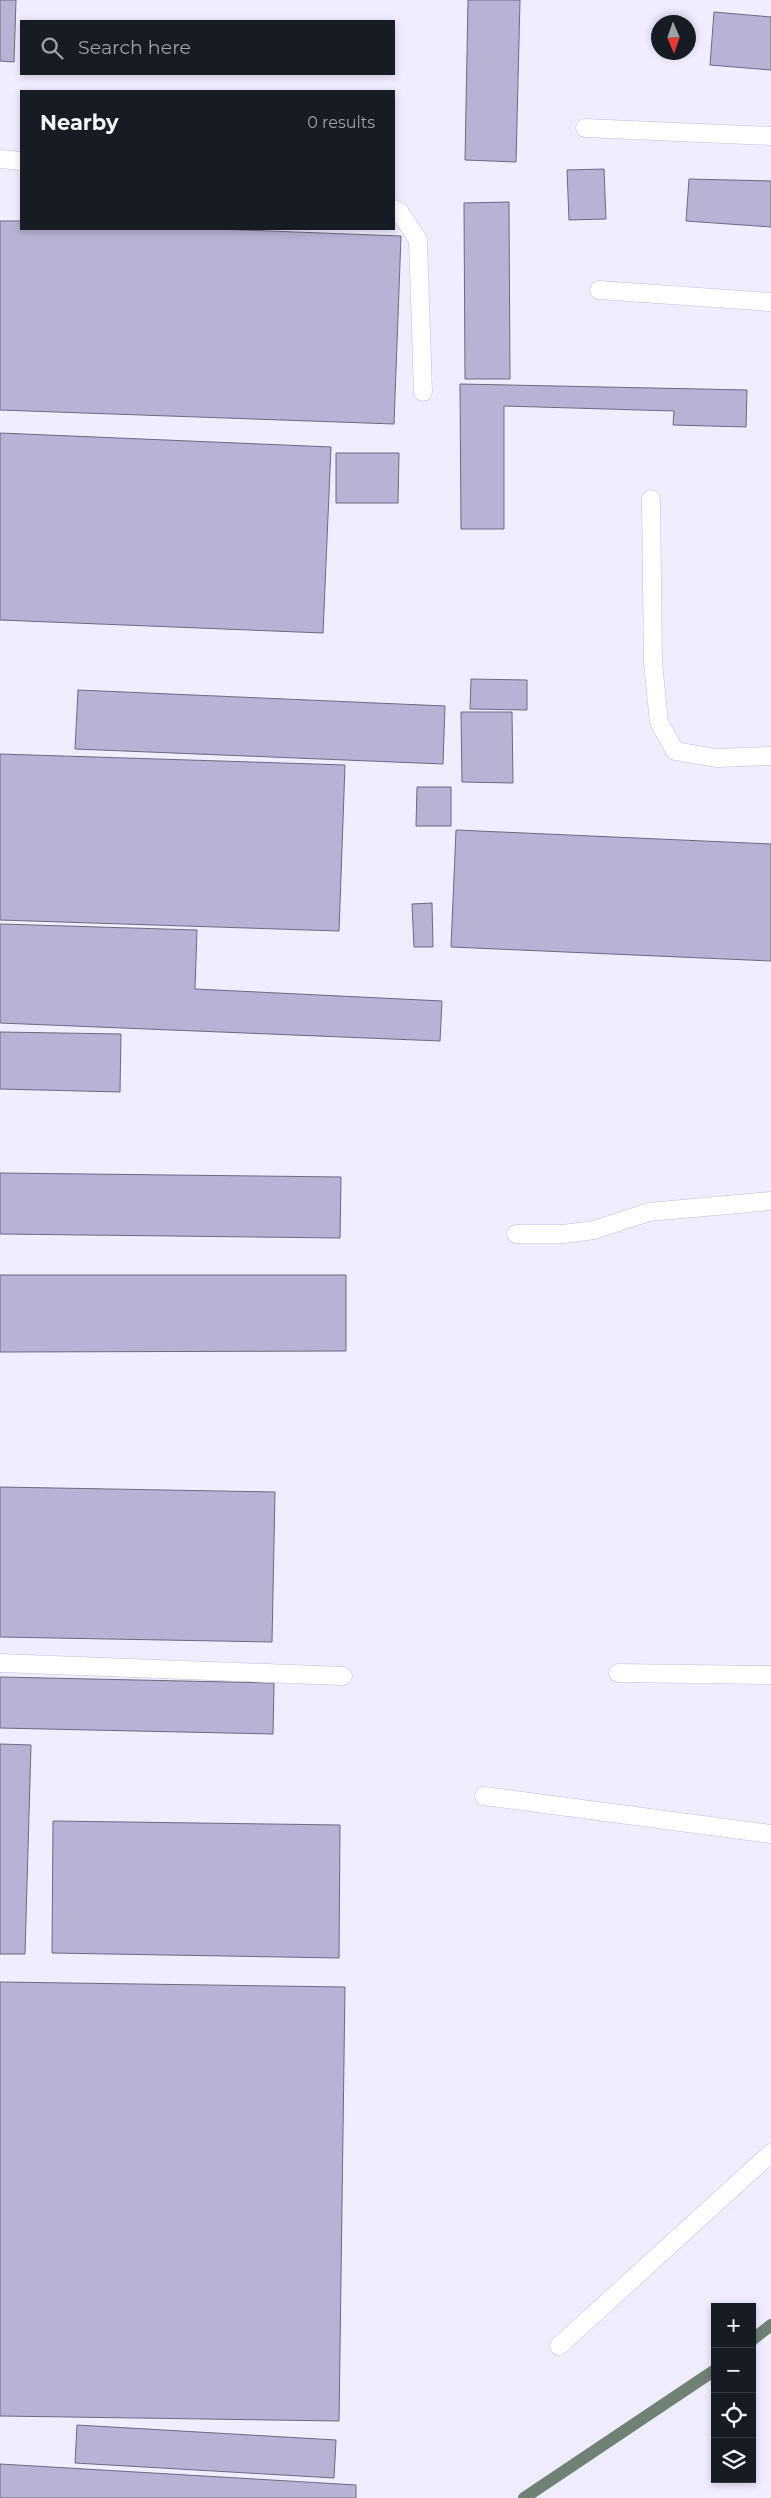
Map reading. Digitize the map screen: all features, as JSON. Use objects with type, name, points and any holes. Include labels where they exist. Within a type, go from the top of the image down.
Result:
[{"type":"lane","points":[[585,128],[771,136]]},
{"type":"lane","points":[[0,159],[20,161]]},
{"type":"lane","points":[[395,209],[399,211],[418,240],[423,392]]},
{"type":"lane","points":[[599,290],[771,302]]},
{"type":"lane","points":[[651,499],[654,663],[659,722],[675,751],[716,758],[771,756]]},
{"type":"lane","points":[[516,1234],[563,1234],[594,1230],[649,1212],[771,1201]]},
{"type":"lane","points":[[0,1663],[343,1676]]},
{"type":"lane","points":[[618,1673],[771,1675]]},
{"type":"lane","points":[[484,1796],[771,1834]]},
{"type":"lane","points":[[559,2346],[771,2153]]},
{"type":"building","points":[[0,0],[16,0],[14,62],[0,61]]},
{"type":"building","points":[[468,0],[520,0],[516,162],[465,160]]},
{"type":"building","points":[[714,12],[771,17],[771,70],[710,65]]},
{"type":"building","points":[[604,169],[606,219],[569,220],[567,170]]},
{"type":"building","points":[[689,179],[771,181],[771,227],[686,221]]},
{"type":"building","points":[[509,202],[510,379],[465,379],[464,203]]},
{"type":"building","points":[[0,221],[20,221],[20,230],[242,230],[401,236],[394,424],[0,410]]},
{"type":"building","points":[[460,384],[747,390],[746,427],[673,425],[674,411],[504,406],[504,529],[461,529]]},
{"type":"building","points":[[0,433],[331,447],[323,633],[0,620]]},
{"type":"building","points":[[336,453],[399,453],[398,503],[336,503]]},
{"type":"building","points":[[471,679],[527,680],[527,710],[470,709]]},
{"type":"building","points":[[78,690],[445,706],[443,764],[75,749]]},
{"type":"building","points":[[461,712],[512,712],[513,783],[462,782]]},
{"type":"building","points":[[0,754],[345,765],[339,931],[0,920]]},
{"type":"building","points":[[417,787],[451,787],[451,826],[416,826]]},
{"type":"building","points":[[456,830],[771,844],[771,961],[451,947]]},
{"type":"building","points":[[432,903],[433,947],[414,947],[412,904]]},
{"type":"building","points":[[0,924],[197,930],[195,989],[442,1001],[440,1041],[0,1023]]},
{"type":"building","points":[[0,1032],[121,1034],[120,1092],[0,1089]]},
{"type":"building","points":[[0,1173],[341,1177],[340,1238],[0,1234]]},
{"type":"building","points":[[0,1275],[346,1275],[346,1351],[0,1352]]},
{"type":"building","points":[[0,1487],[275,1492],[272,1642],[0,1637]]},
{"type":"building","points":[[0,1677],[274,1683],[273,1734],[0,1728]]},
{"type":"building","points":[[0,1744],[31,1745],[25,1954],[0,1954]]},
{"type":"building","points":[[53,1821],[340,1825],[339,1958],[52,1953]]},
{"type":"building","points":[[0,1982],[345,1987],[339,2421],[0,2416]]},
{"type":"building","points":[[77,2425],[336,2440],[334,2478],[75,2463]]},
{"type":"building","points":[[0,2464],[356,2485],[356,2498],[0,2498]]},
{"type":"waterway","points":[[756,2337],[771,2325]]},
{"type":"waterway","points":[[524,2498],[711,2373]]}]
